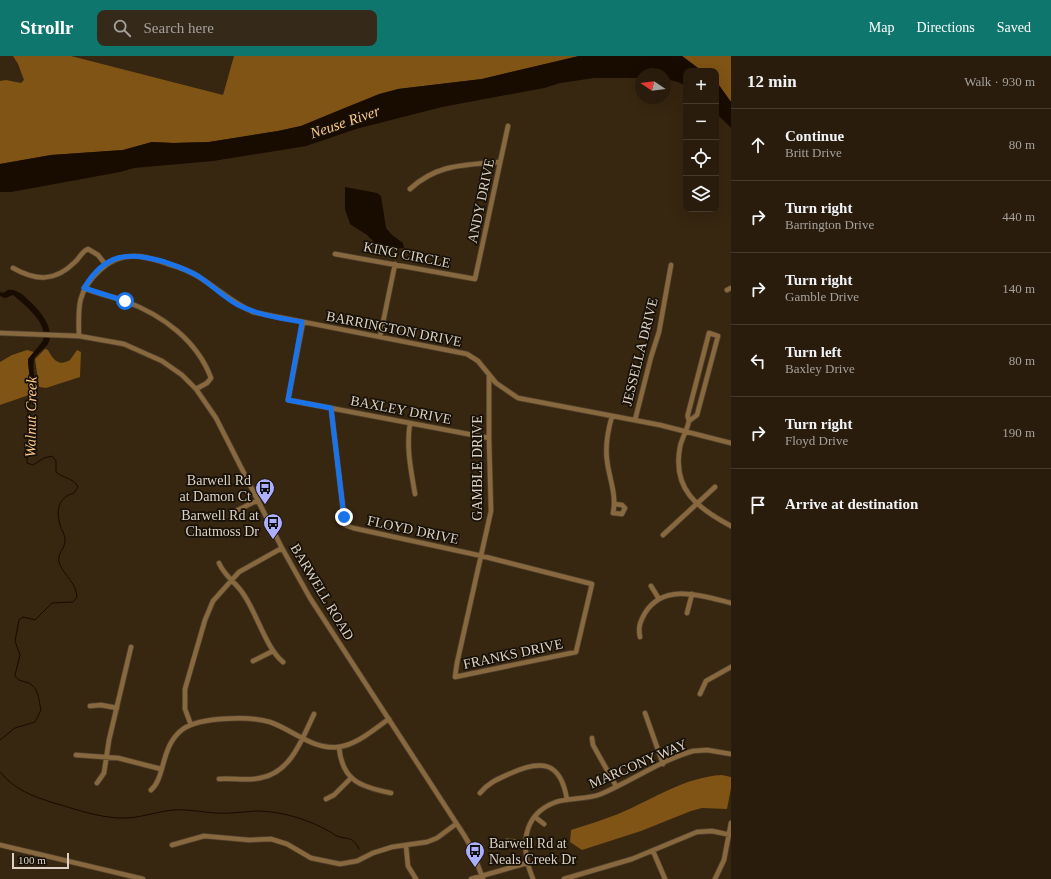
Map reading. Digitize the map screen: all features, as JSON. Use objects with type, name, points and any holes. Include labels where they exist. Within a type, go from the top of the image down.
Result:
[{"type":"street","name":"ANDY DRIVE","points":[[476,279],[508,126]]},
{"type":"street","points":[[410,189],[421,179],[448,167],[500,162]]},
{"type":"street","points":[[13,268],[35,278],[46,278],[65,271],[83,252],[88,249],[98,255],[106,265]]},
{"type":"street","name":"KING CIRCLE","points":[[335,254],[476,279]]},
{"type":"street","name":"BARRINGTON DRIVE","points":[[79,336],[78,306],[84,288],[93,277],[106,265],[125,256],[135,255],[149,257],[193,273],[230,300],[249,310],[302,322],[467,354],[478,361],[489,376],[503,390],[518,398],[635,420],[731,443]]},
{"type":"street","points":[[380,337],[395,264]]},
{"type":"street","name":"JESSELLA DRIVE","points":[[635,420],[661,326],[671,265]]},
{"type":"street","points":[[84,288],[134,305],[160,319],[182,335],[190,343],[211,378],[207,383],[196,389]]},
{"type":"street","name":"BAXLEY DRIVE","points":[[302,322],[288,400],[489,438]]},
{"type":"street","name":"BARWELL ROAD","points":[[0,333],[79,336],[118,342],[144,351],[175,370],[196,389],[216,418],[282,548],[310,598],[471,847],[482,878]]},
{"type":"street","points":[[689,421],[697,415],[718,336],[709,333],[688,414],[689,421],[679,452],[679,471],[685,489],[696,503],[706,512],[731,526]]},
{"type":"street","name":"GAMBLE DRIVE","points":[[456,677],[457,664],[491,511],[489,376]]},
{"type":"street","name":"FLOYD DRIVE","points":[[331,408],[345,525],[482,556],[591,583]]},
{"type":"street","points":[[612,416],[606,452],[615,504],[613,513],[622,514],[625,508],[622,505],[615,504]]},
{"type":"street","points":[[410,424],[407,440],[415,494]]},
{"type":"street","points":[[663,535],[715,487]]},
{"type":"street","points":[[236,511],[258,500]]},
{"type":"street","points":[[191,725],[185,703],[187,681],[209,610],[216,597],[231,579],[248,567],[282,548]]},
{"type":"street","points":[[219,563],[221,569],[243,593],[252,607],[273,651],[283,662]]},
{"type":"street","name":"FRANKS DRIVE","points":[[456,677],[576,652],[591,583]]},
{"type":"street","points":[[651,586],[659,599]]},
{"type":"street","points":[[640,637],[638,630],[640,622],[647,610],[659,599],[674,594],[692,594],[731,603]]},
{"type":"street","points":[[687,613],[692,594]]},
{"type":"street","points":[[97,783],[102,779],[104,773],[109,740],[132,647]]},
{"type":"street","points":[[253,661],[273,651]]},
{"type":"street","points":[[700,694],[706,681],[731,667]]},
{"type":"street","points":[[90,706],[101,705],[117,708]]},
{"type":"street","points":[[645,713],[663,764]]},
{"type":"street","points":[[219,779],[254,779],[273,774],[289,761],[303,738],[314,714]]},
{"type":"street","points":[[151,790],[157,782],[172,741],[178,734],[191,725],[210,720],[258,720],[269,722],[317,744],[339,747],[355,742],[389,719]]},
{"type":"street","points":[[592,738],[594,745],[616,786]]},
{"type":"street","points":[[339,747],[343,767],[351,778],[362,785],[391,793]]},
{"type":"street","name":"MARCONY WAY","points":[[534,879],[527,863],[524,843],[528,830],[535,817],[549,806],[567,800],[600,794],[693,751],[707,750],[731,754]]},
{"type":"street","points":[[76,755],[125,760],[161,769]]},
{"type":"street","points":[[480,793],[490,783],[526,766],[536,765],[551,768],[559,775],[565,787],[567,800]]},
{"type":"street","points":[[326,799],[334,795],[351,778]]},
{"type":"street","points":[[535,817],[544,824]]},
{"type":"street","points":[[715,879],[724,860],[730,835],[731,823]]},
{"type":"street","points":[[172,845],[204,836],[249,840],[270,839],[287,844],[311,858],[340,864],[357,861],[383,850],[437,838],[456,824]]},
{"type":"street","points":[[564,879],[653,851],[697,832],[712,831],[730,835]]},
{"type":"street","points":[[507,841],[524,843]]},
{"type":"street","points":[[0,845],[143,879]]},
{"type":"street","points":[[406,846],[408,866],[416,879]]},
{"type":"street","points":[[653,851],[665,879]]},
{"type":"street","points":[[471,879],[482,878],[527,863]]},
{"type":"shaded area","points":[[13,56],[71,56],[223,95],[234,56],[579,56],[482,79],[398,89],[352,105],[301,126],[278,131],[209,142],[152,142],[123,150],[51,155],[0,164],[0,81],[6,80],[21,83],[24,80],[18,64]]},
{"type":"shaded area","points":[[682,56],[731,56],[731,102],[719,85],[719,68],[698,68]]},
{"type":"shaded area","points":[[45,349],[48,350],[56,361],[62,363],[70,360],[77,350],[81,352],[80,377],[46,388],[39,387],[35,359]]},
{"type":"shaded area","points":[[27,350],[34,352],[28,362],[32,394],[0,405],[0,362],[12,355]]},
{"type":"shaded area","points":[[722,775],[731,777],[731,788],[727,809],[702,808],[691,811],[641,831],[582,850],[570,842],[571,830],[618,814],[668,790],[694,780]]},
{"type":"water","name":"Neuse River","points":[[579,56],[682,56],[698,68],[683,68],[683,84],[671,80],[671,68],[635,68],[635,78],[594,78],[560,83],[544,88],[442,107],[356,129],[306,146],[213,161],[134,168],[120,172],[11,192],[0,192],[0,164],[51,155],[123,150],[152,142],[209,142],[278,131],[301,126],[379,94],[398,89],[482,79]]},
{"type":"water","points":[[719,85],[731,102],[731,128],[719,116]]},
{"type":"water","points":[[345,187],[377,193],[381,196],[386,228],[392,235],[403,243],[404,248],[390,249],[378,246],[367,235],[350,224],[345,209]]},
{"type":"water","points":[[8,290],[19,292],[23,295],[41,313],[50,331],[48,344],[36,355],[34,360],[34,375],[38,390],[36,394],[32,394],[28,359],[43,340],[44,334],[39,321],[23,303],[13,295],[5,298],[0,296],[0,292],[3,293]]},
{"type":"waterway","name":"Walnut Creek","points":[[0,740],[15,728],[35,722],[41,710],[34,687],[30,683],[16,678],[15,675],[20,655],[15,641],[19,620],[23,617],[35,620],[52,603],[73,602],[77,597],[75,588],[62,569],[59,561],[65,539],[60,525],[58,509],[61,501],[74,493],[78,487],[74,482],[56,472],[56,461],[52,456],[44,458],[33,465],[27,463],[28,410],[34,394]]},
{"type":"waterway","points":[[0,772],[24,792],[54,803],[94,814],[126,818],[178,810],[220,813],[265,811],[296,817],[317,825],[339,837],[354,841],[359,849]]},
{"type":"place","name":"Barwell Rd at Damon Ct","points":[[265,505]]},
{"type":"place","name":"Barwell Rd at Chatmoss Dr","points":[[273,540]]},
{"type":"place","name":"Barwell Rd at Neals Creek Dr","points":[[475,868]]},
{"type":"route","points":[[125,301],[92,292],[84,288],[98,271],[112,261],[121,257],[135,255],[149,257],[187,270],[237,305],[253,312],[302,322],[288,400],[331,408],[344,517]]}]
